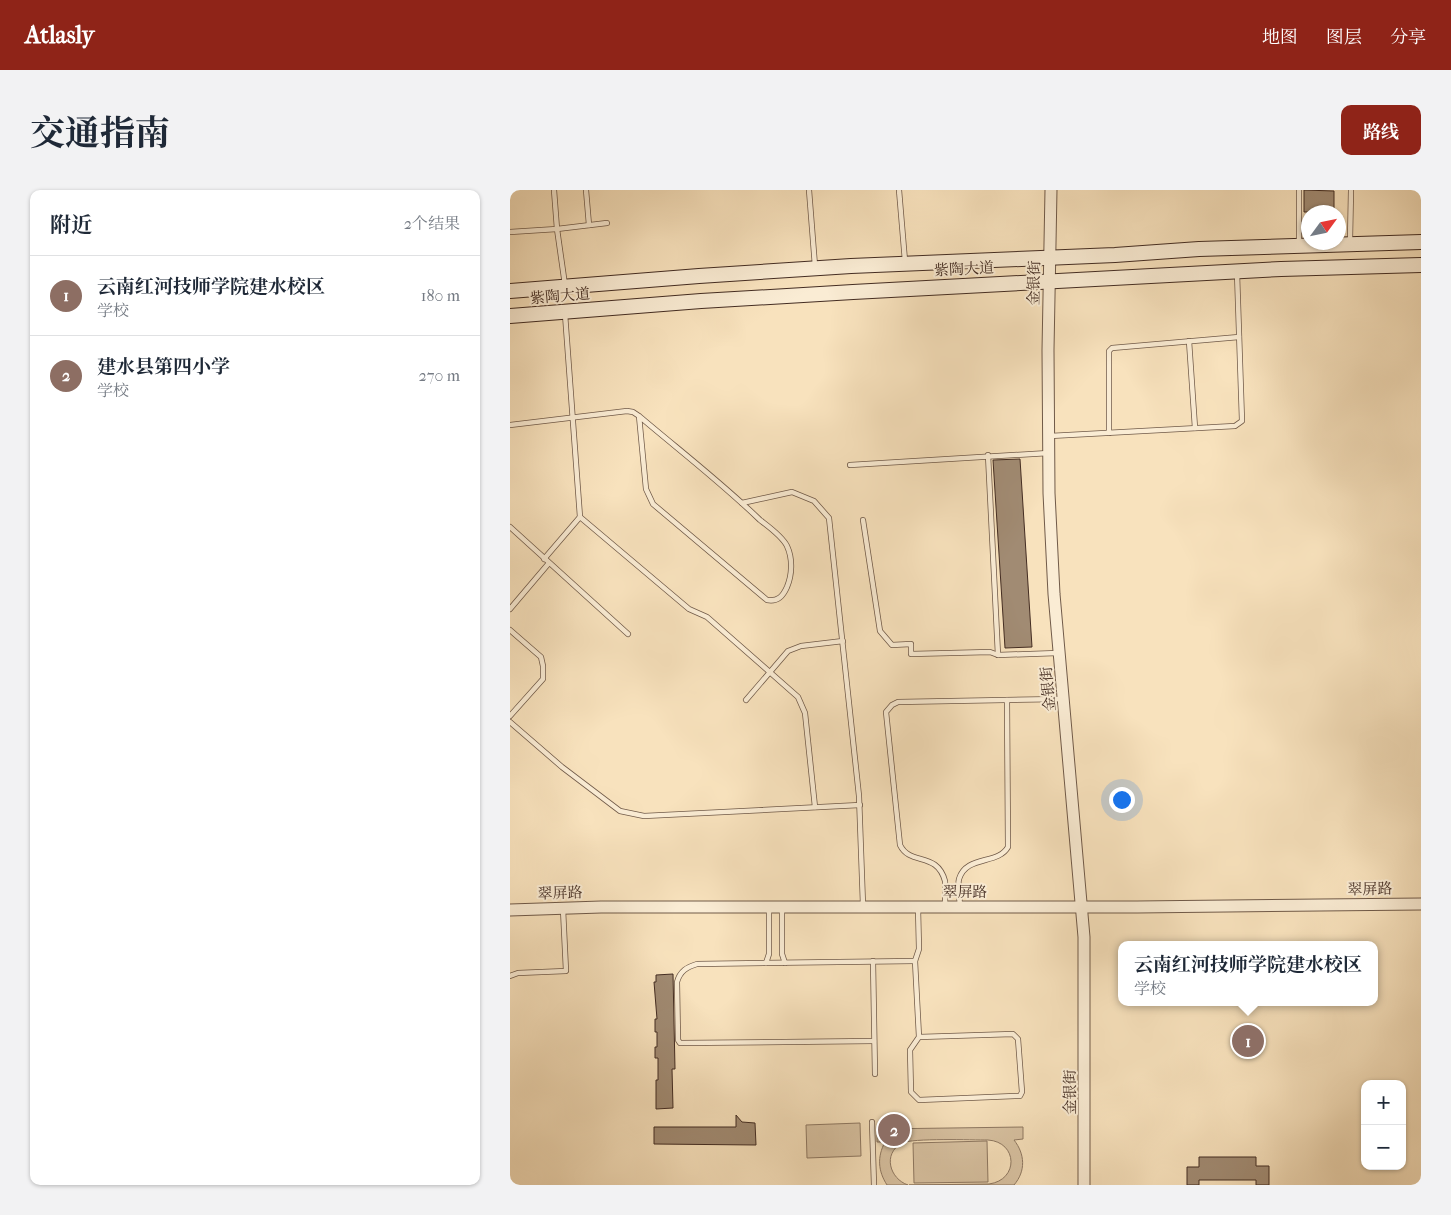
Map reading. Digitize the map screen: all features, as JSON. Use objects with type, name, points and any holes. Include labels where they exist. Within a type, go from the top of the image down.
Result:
[{"type":"main road","name":"紫陶大道","points":[[510,291],[815,268],[1421,242]]},
{"type":"main road","name":"紫陶大道","points":[[510,316],[701,301],[1049,281],[1281,269],[1421,265]]},
{"type":"street","name":"金银街","points":[[1051,190],[1048,453],[1052,568],[1082,907],[1085,973],[1084,1185]]},
{"type":"street","name":"翠屏路","points":[[510,910],[563,908],[1421,904]]},
{"type":"lane","points":[[554,190],[565,286]]},
{"type":"lane","points":[[586,190],[589,225]]},
{"type":"lane","points":[[809,190],[815,268]]},
{"type":"lane","points":[[899,190],[905,264]]},
{"type":"lane","points":[[1299,190],[1299,246]]},
{"type":"lane","points":[[1350,190],[1350,244]]},
{"type":"lane","points":[[510,232],[608,223]]},
{"type":"lane","points":[[1048,436],[1235,426],[1242,421],[1237,272]]},
{"type":"lane","points":[[544,559],[580,517],[565,312]]},
{"type":"lane","points":[[1109,433],[1109,351],[1112,348],[1239,336]]},
{"type":"lane","points":[[1189,341],[1195,428]]},
{"type":"lane","points":[[510,425],[627,411],[634,412],[742,502],[784,541],[788,550],[792,571],[784,594],[775,600],[767,600],[653,504],[646,489],[638,416]]},
{"type":"lane","points":[[850,465],[988,455],[1048,453]]},
{"type":"lane","points":[[988,455],[998,655]]},
{"type":"lane","points":[[742,502],[792,492],[814,501],[830,518],[860,805],[863,907]]},
{"type":"lane","points":[[580,517],[688,609],[706,617],[798,697],[803,707],[815,807]]},
{"type":"lane","points":[[863,520],[880,631],[892,645],[911,644],[911,654],[990,652],[998,655],[1060,653]]},
{"type":"lane","points":[[510,527],[628,634]]},
{"type":"lane","points":[[510,609],[548,563]]},
{"type":"lane","points":[[510,630],[541,658],[543,672],[542,679],[510,716]]},
{"type":"lane","points":[[746,700],[788,651],[802,646],[843,640]]},
{"type":"lane","points":[[945,907],[945,883],[941,872],[931,861],[907,854],[900,845],[886,712],[892,705],[898,702],[1064,698]]},
{"type":"lane","points":[[960,907],[960,878],[963,872],[980,860],[1002,855],[1008,848],[1007,700]]},
{"type":"lane","points":[[510,722],[562,767],[620,811],[628,814],[644,816],[860,805]]},
{"type":"lane","points":[[766,963],[769,954],[768,907]]},
{"type":"lane","points":[[782,907],[782,954],[786,962]]},
{"type":"lane","points":[[918,907],[918,949],[914,961],[919,1037],[910,1050],[911,1092],[919,1100],[1020,1096],[1022,1092],[1018,1039],[1013,1034],[919,1037]]},
{"type":"lane","points":[[510,976],[566,971],[563,908]]},
{"type":"lane","points":[[873,961],[875,1074]]},
{"type":"lane","points":[[874,1041],[680,1043],[678,1040],[677,982],[682,972],[697,964],[914,961]]},
{"type":"lane","points":[[872,1122],[874,1185]]},
{"type":"shaded area","points":[[860,1123],[861,1156],[807,1158],[806,1125]]},
{"type":"shaded area","points":[[1023,1127],[1023,1139],[1014,1140],[1018,1145],[1023,1162],[1021,1174],[1014,1185],[909,1185],[989,1184],[999,1181],[1006,1176],[1010,1169],[1011,1161],[1005,1147],[998,1142],[988,1140],[930,1140],[902,1143],[892,1153],[890,1160],[893,1172],[902,1182],[908,1185],[887,1185],[880,1169],[881,1153],[885,1142],[877,1142],[877,1129]]},
{"type":"shaded area","points":[[987,1141],[988,1182],[914,1183],[913,1143]]},
{"type":"building","points":[[1304,190],[1334,191],[1334,205],[1304,205]]},
{"type":"building","points":[[1020,459],[1032,647],[1005,648],[993,460]]},
{"type":"building","points":[[673,974],[675,1069],[672,1069],[673,1108],[656,1109],[658,1058],[655,1058],[657,1032],[655,1032],[655,1019],[657,1019],[654,982],[656,982],[656,975]]},
{"type":"building","points":[[736,1115],[742,1122],[755,1123],[756,1145],[654,1144],[654,1127],[736,1127]]},
{"type":"building","points":[[1199,1157],[1256,1157],[1256,1166],[1269,1166],[1269,1185],[1256,1185],[1256,1180],[1199,1180],[1199,1185],[1187,1185],[1187,1167],[1199,1167]]},
{"type":"place","name":"云南红河技师学院建水校区","points":[[1248,1041]]},
{"type":"place","name":"建水县第四小学","points":[[894,1130]]}]
